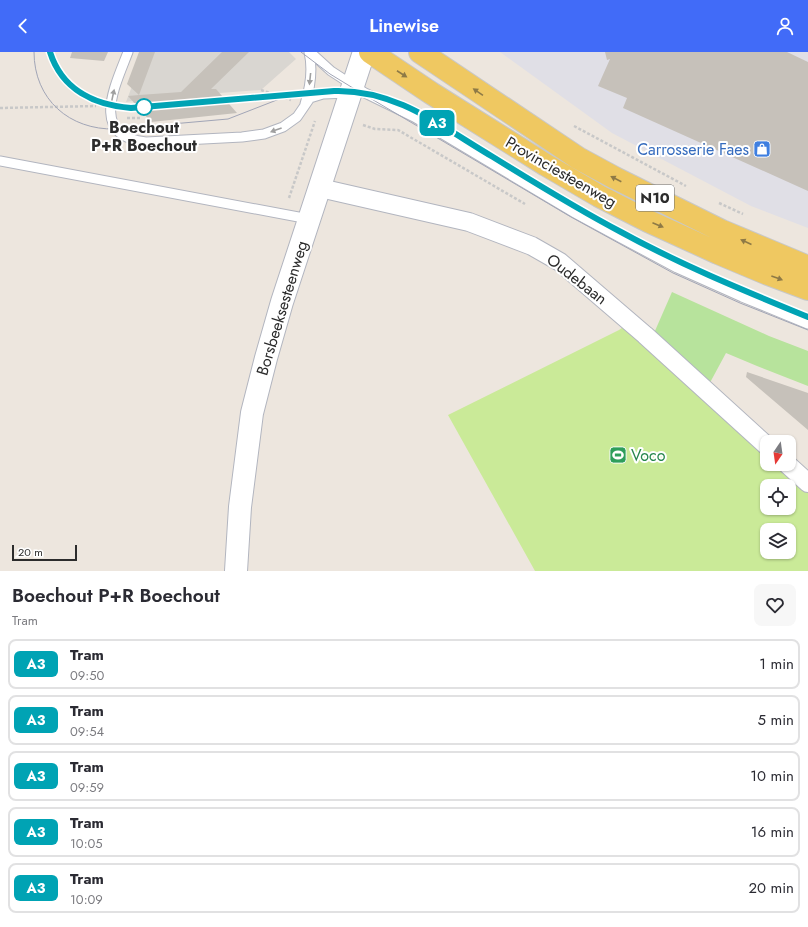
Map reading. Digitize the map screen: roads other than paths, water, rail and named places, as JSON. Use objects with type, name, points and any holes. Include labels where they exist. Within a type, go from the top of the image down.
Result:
[{"type":"main road","name":"Provinciesteenweg","points":[[370,52],[546,165],[599,196],[648,221],[718,253],[808,289]]},
{"type":"main road","name":"Provinciesteenweg","points":[[420,52],[584,162],[722,231],[808,267]]},
{"type":"street","name":"Borsbeeksesteenweg","points":[[236,571],[240,507],[252,413],[280,309],[364,52]]},
{"type":"street","name":"Oudebaan","points":[[320,188],[468,222],[538,249],[560,262],[645,335],[760,440]]},
{"type":"street","points":[[795,471],[808,483]]},
{"type":"lane","points":[[128,52],[114,88],[111,106],[111,120],[116,129],[124,136],[146,142],[242,137],[264,134],[283,128],[297,117],[308,94],[310,74],[309,52]]},
{"type":"lane","points":[[309,52],[352,89],[375,98],[414,117],[573,212],[677,268],[808,324]]},
{"type":"lane","points":[[304,105],[310,98],[352,89]]},
{"type":"lane","points":[[0,161],[310,219]]},
{"type":"tram line","points":[[34,52],[40,84],[48,98],[58,109],[70,118],[83,124],[99,128],[115,129],[228,119],[282,98]]},
{"type":"tram line","points":[[50,52],[55,65],[71,86],[93,99],[131,108],[341,91],[382,97],[398,102],[425,116],[564,200],[635,239],[721,280],[808,317]]},
{"type":"tram line","name":"A3","points":[[50,52],[57,68],[69,83],[78,91],[93,100],[111,106],[131,108],[334,91],[365,93],[387,98],[417,111],[578,209],[623,233],[693,268],[808,317]]},
{"type":"tram line","points":[[301,52],[330,74],[353,88],[571,217],[673,273],[740,303],[808,330]]},
{"type":"place","name":"Boechout P+R Boechout","points":[[144,107]]},
{"type":"place","name":"Carrosserie Faes","points":[[762,149]]},
{"type":"place","name":"Voco","points":[[618,455]]}]
